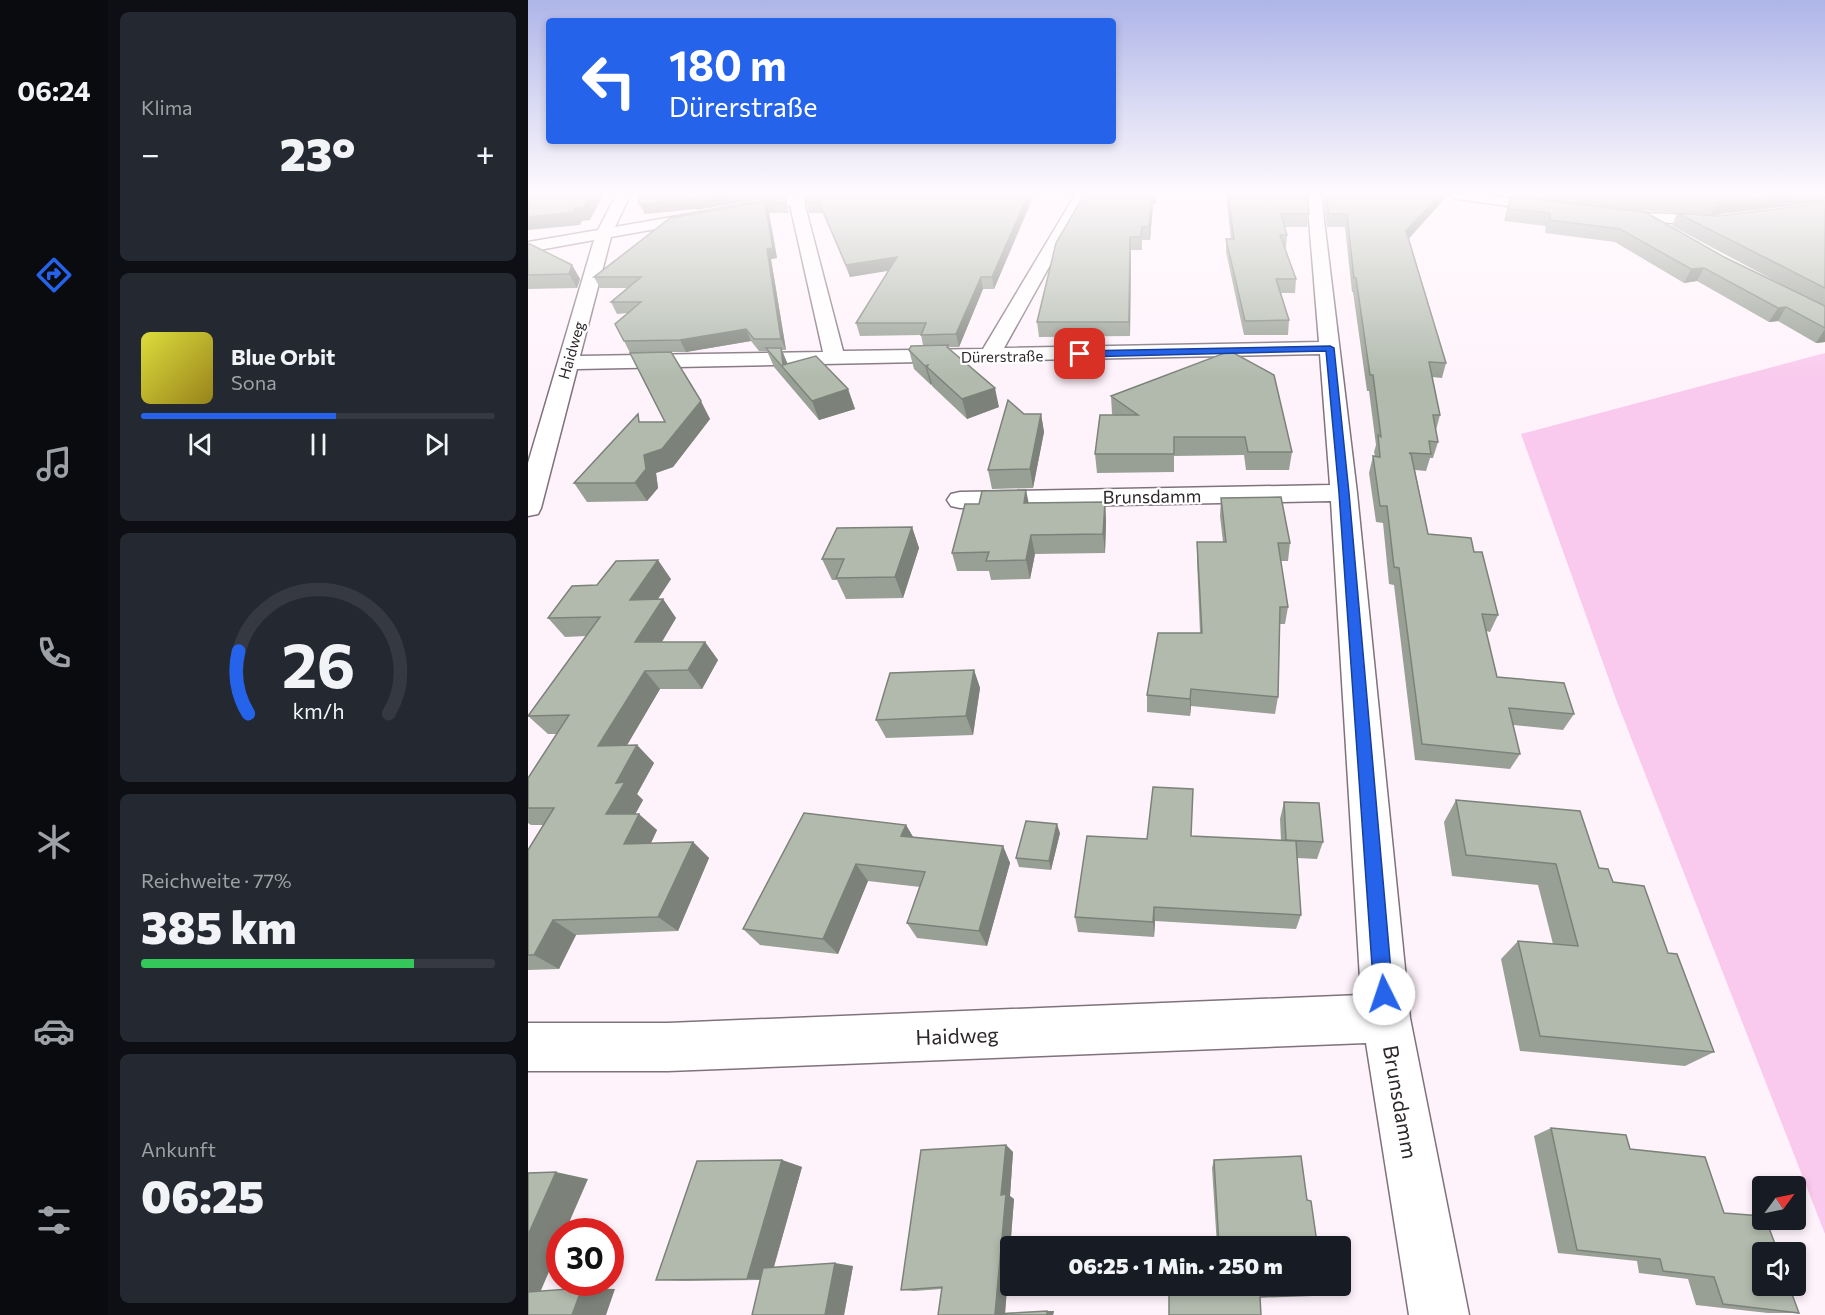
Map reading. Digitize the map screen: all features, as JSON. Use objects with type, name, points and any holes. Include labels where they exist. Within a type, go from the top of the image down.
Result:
[{"type":"street","name":"Haidweg","points":[[528,508],[598,256]]},
{"type":"street","points":[[810,256],[835,359]]},
{"type":"street","points":[[989,356],[1047,256]]},
{"type":"street","name":"Brunsdamm","points":[[1320,256],[1344,493],[1386,1018],[1439,1315]]},
{"type":"street","name":"Dürerstraße","points":[[567,363],[1330,348]]},
{"type":"street","name":"Brunsdamm","points":[[960,500],[1344,493]]},
{"type":"street","name":"Haidweg","points":[[528,1047],[668,1047],[1386,1018]]},
{"type":"shaded area","points":[[1825,353],[1825,1234],[1806,1185],[1806,1176],[1802,1176],[1617,702],[1521,434]]},
{"type":"building","points":[[528,256],[555,256],[572,265],[569,274],[528,275]]},
{"type":"building","points":[[621,256],[768,256],[781,339],[754,339],[746,329],[680,340],[624,341],[615,324],[641,302],[611,302],[641,277],[594,277]]},
{"type":"building","points":[[842,256],[1001,256],[992,277],[981,277],[956,334],[921,335],[926,323],[856,323],[897,257],[846,265]]},
{"type":"building","points":[[1053,256],[1130,256],[1129,322],[1037,322]]},
{"type":"building","points":[[1230,256],[1288,256],[1296,279],[1276,279],[1289,320],[1245,321]]},
{"type":"building","points":[[1352,256],[1414,256],[1446,363],[1429,362],[1440,415],[1433,415],[1438,442],[1429,441],[1431,454],[1409,453],[1428,534],[1471,538],[1474,552],[1482,552],[1498,615],[1482,614],[1497,677],[1564,683],[1574,714],[1509,708],[1520,754],[1422,744],[1399,568],[1394,567],[1387,506],[1380,506],[1373,456],[1380,457],[1378,435],[1381,437],[1373,375],[1370,375],[1356,278],[1354,278]]},
{"type":"building","points":[[1669,256],[1723,256],[1825,306],[1825,328],[1786,307],[1778,308],[1704,268],[1691,269]]},
{"type":"building","points":[[1763,256],[1825,256],[1825,288]]},
{"type":"building","points":[[948,345],[947,347],[995,388],[962,399],[927,367],[928,365],[925,366],[909,350],[911,346]]},
{"type":"building","points":[[766,348],[781,348],[783,365],[816,356],[848,389],[812,401]]},
{"type":"building","points":[[1230,351],[1274,375],[1292,452],[1248,452],[1245,437],[1174,437],[1174,454],[1095,454],[1100,415],[1138,415],[1111,396]]},
{"type":"building","points":[[671,352],[701,401],[662,449],[644,455],[646,469],[635,483],[574,483],[638,414],[639,422],[665,422],[630,353]]},
{"type":"building","points":[[1008,400],[1024,414],[1041,414],[1030,469],[988,470]]},
{"type":"building","points":[[1026,490],[1024,503],[1105,502],[1103,534],[1031,535],[1026,560],[986,561],[989,552],[952,553],[965,504],[979,504],[982,491]]},
{"type":"building","points":[[1281,497],[1290,543],[1278,543],[1288,607],[1280,607],[1278,697],[1191,689],[1190,699],[1147,695],[1158,633],[1202,633],[1197,542],[1226,542],[1221,498]]},
{"type":"building","points":[[912,527],[895,577],[836,578],[844,559],[822,559],[837,528]]},
{"type":"building","points":[[658,560],[630,600],[663,599],[635,642],[705,642],[688,670],[645,671],[598,746],[637,745],[616,783],[625,782],[606,814],[639,814],[624,844],[693,842],[658,917],[553,920],[534,955],[528,955],[528,850],[554,808],[528,808],[528,778],[569,715],[528,716],[600,617],[548,618],[572,586],[597,585],[616,561]]},
{"type":"building","points":[[974,670],[966,716],[876,720],[890,673]]},
{"type":"building","points":[[1153,787],[1193,789],[1191,836],[1296,841],[1301,915],[1154,907],[1153,922],[1075,917],[1087,836],[1147,839]]},
{"type":"building","points":[[1456,800],[1580,811],[1599,868],[1608,869],[1613,882],[1644,886],[1668,953],[1677,954],[1714,1052],[1540,1036],[1518,941],[1578,946],[1556,864],[1466,855]]},
{"type":"building","points":[[1284,802],[1319,803],[1323,842],[1286,840]]},
{"type":"building","points":[[804,813],[906,825],[901,836],[1003,846],[979,931],[907,923],[925,872],[856,864],[823,939],[743,929]]},
{"type":"building","points":[[1026,821],[1057,824],[1049,861],[1016,858]]},
{"type":"building","points":[[1551,1128],[1626,1135],[1630,1149],[1705,1157],[1724,1213],[1752,1215],[1752,1230],[1770,1230],[1774,1242],[1752,1242],[1752,1296],[1793,1296],[1799,1313],[1723,1304],[1714,1277],[1663,1271],[1660,1259],[1577,1250]]},
{"type":"building","points":[[1006,1145],[1001,1195],[1006,1194],[1002,1236],[1000,1236],[995,1314],[1047,1311],[1047,1315],[938,1315],[942,1287],[901,1290],[921,1150]]},
{"type":"building","points":[[1301,1156],[1307,1200],[1311,1201],[1316,1236],[1218,1236],[1214,1160]]},
{"type":"building","points":[[782,1160],[747,1279],[656,1280],[697,1161]]},
{"type":"building","points":[[556,1172],[528,1235],[528,1173]]},
{"type":"building","points":[[835,1263],[825,1315],[752,1315],[763,1268]]},
{"type":"building","points":[[546,1291],[546,1296],[579,1296],[572,1315],[528,1315],[528,1292]]},
{"type":"building","points":[[1169,1296],[1290,1296],[1260,1297],[1261,1315],[1169,1315]]},
{"type":"route","points":[[1080,354],[1330,348],[1344,493],[1384,994]]}]
